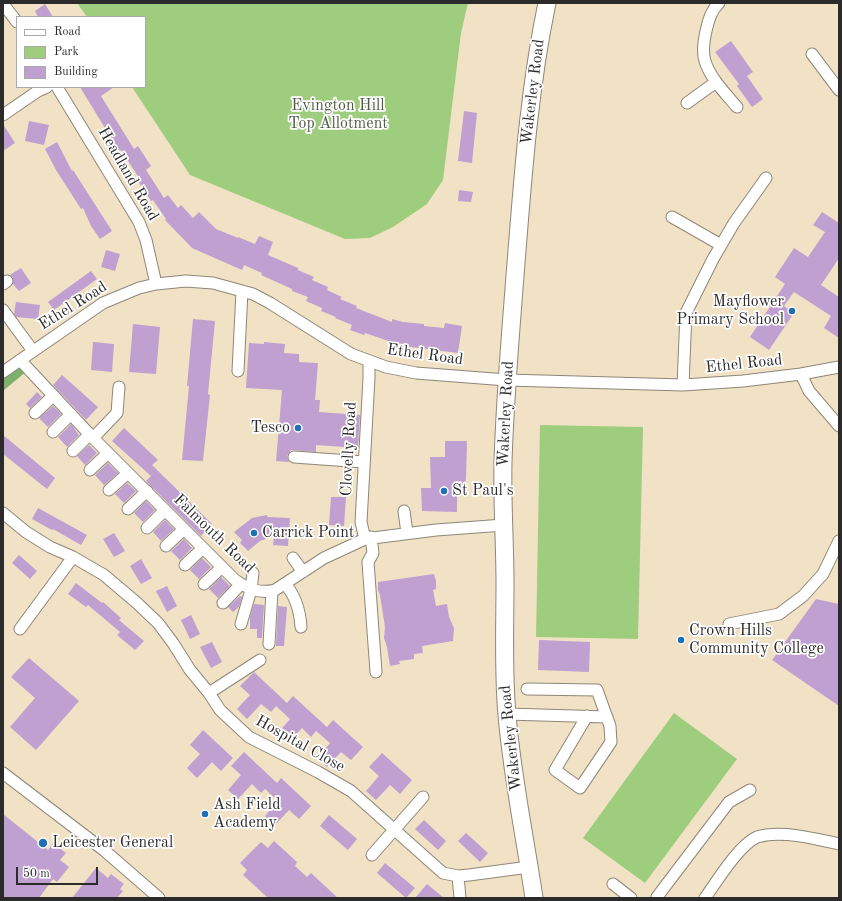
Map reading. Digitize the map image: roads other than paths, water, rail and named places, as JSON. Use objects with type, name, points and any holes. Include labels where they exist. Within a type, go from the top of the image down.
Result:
[{"type":"highway","name":"Wakerley Road","points":[[534,898],[519,811],[507,714],[504,669],[503,463],[507,380],[527,126],[540,37],[547,3]]},
{"type":"street","points":[[719,3],[715,6],[707,23],[703,44],[705,61],[716,82],[737,107]]},
{"type":"street","points":[[3,4],[16,21]]},
{"type":"street","points":[[812,54],[838,86]]},
{"type":"street","points":[[686,103],[716,82]]},
{"type":"street","points":[[3,115],[45,88]]},
{"type":"street","name":"Headland Road","points":[[58,88],[139,222],[146,240],[156,284]]},
{"type":"street","points":[[682,385],[686,313],[734,223],[766,178]]},
{"type":"street","points":[[672,217],[721,245]]},
{"type":"street","name":"Ethel Road","points":[[3,372],[103,303],[139,288],[156,284],[186,281],[213,283],[253,294],[270,302],[328,341],[351,354],[369,362],[386,367],[416,373],[507,380],[682,385],[743,381],[801,374],[839,366]]},
{"type":"street","points":[[238,370],[242,290]]},
{"type":"street","points":[[3,310],[33,351]]},
{"type":"street","name":"Falmouth Road","points":[[20,360],[108,453],[222,567],[246,587],[267,592],[272,591]]},
{"type":"street","name":"Clovelly Road","points":[[369,362],[364,462],[359,483],[361,522],[373,553],[368,562],[376,672]]},
{"type":"street","points":[[801,374],[809,391],[839,426]]},
{"type":"street","points":[[72,451],[92,436],[117,412],[119,387]]},
{"type":"street","points":[[35,413],[53,396]]},
{"type":"street","points":[[53,432],[71,414]]},
{"type":"street","points":[[90,470],[108,453]]},
{"type":"street","points":[[294,457],[364,462]]},
{"type":"street","points":[[109,490],[128,473]]},
{"type":"street","points":[[128,509],[147,492]]},
{"type":"street","points":[[148,528],[165,510]]},
{"type":"street","points":[[404,511],[407,533]]},
{"type":"street","name":"Hospital Close","points":[[3,513],[26,532],[50,547],[73,557],[104,575],[137,603],[158,624],[173,643],[190,670],[209,693],[220,710],[250,737],[351,791],[443,873],[458,876],[529,866]]},
{"type":"street","points":[[269,644],[272,591],[324,558],[368,538],[407,533],[504,525]]},
{"type":"street","points":[[166,546],[184,529]]},
{"type":"street","points":[[729,624],[779,614],[803,596],[823,574],[839,541]]},
{"type":"street","points":[[185,565],[203,548]]},
{"type":"street","points":[[20,629],[73,557]]},
{"type":"street","points":[[293,558],[303,572]]},
{"type":"street","points":[[204,584],[222,567]]},
{"type":"street","points":[[241,624],[246,587],[253,573]]},
{"type":"street","points":[[285,584],[290,590],[296,604],[301,626]]},
{"type":"street","points":[[223,603],[246,587]]},
{"type":"street","points":[[209,693],[260,660]]},
{"type":"street","points":[[528,689],[597,690],[610,726],[611,742],[580,788],[555,770],[587,716]]},
{"type":"street","points":[[507,714],[607,717]]},
{"type":"street","points":[[3,773],[105,852],[159,898]]},
{"type":"street","points":[[659,898],[657,897],[729,802],[750,790]]},
{"type":"street","points":[[372,855],[423,797]]},
{"type":"street","points":[[705,898],[732,860],[744,847],[757,837],[775,834],[793,834],[839,844]]},
{"type":"street","points":[[458,876],[460,898]]},
{"type":"street","points":[[614,884],[631,898]]},
{"type":"place","name":"Mayflower Primary School","points":[[792,311]]},
{"type":"place","name":"Tesco","points":[[298,428]]},
{"type":"place","name":"St Paul's","points":[[444,491]]},
{"type":"place","name":"Carrick Point","points":[[254,533]]},
{"type":"place","name":"Crown Hills Community College","points":[[681,640]]},
{"type":"place","name":"Ash Field Academy","points":[[205,814]]},
{"type":"place","name":"Leicester General","points":[[43,843]]},
{"type":"park label","name":"Evington Hill Top Allotment","points":[[338,115]]}]
